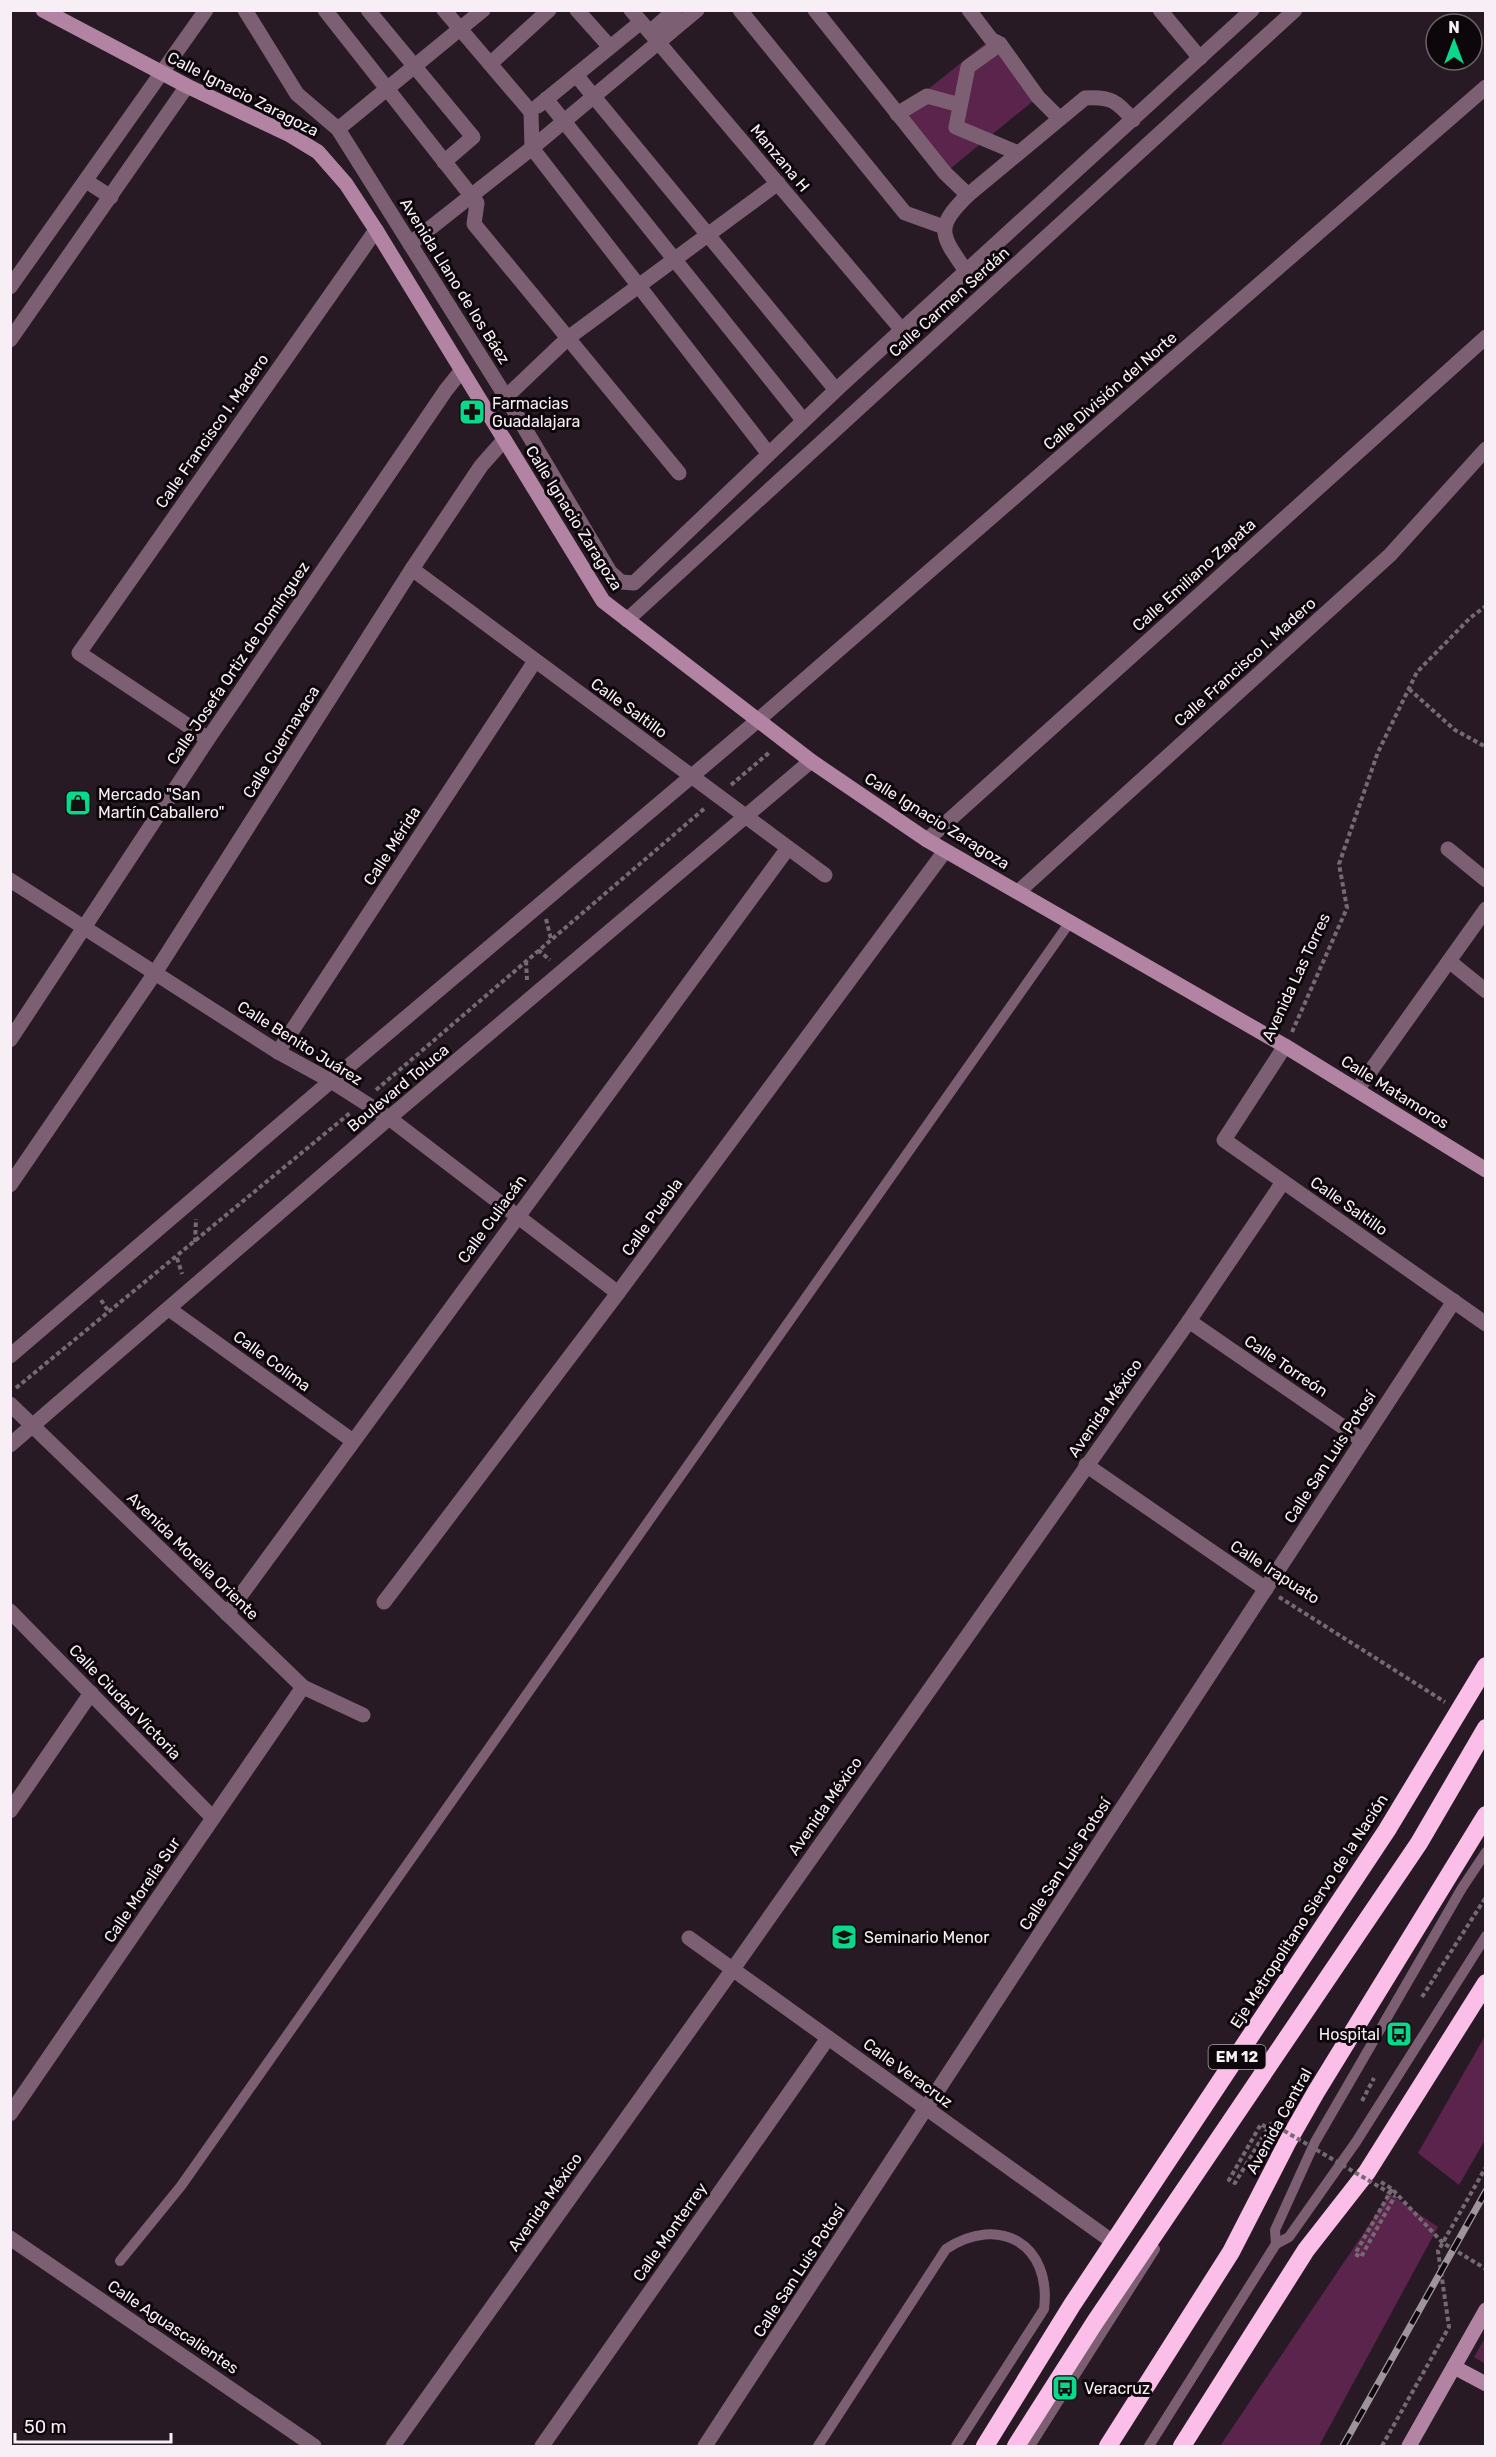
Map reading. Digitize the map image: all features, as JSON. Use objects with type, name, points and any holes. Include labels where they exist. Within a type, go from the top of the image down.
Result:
[{"type":"highway","name":"Eje Metropolitano Siervo de la Nación","points":[[984,2446],[1072,2305],[1387,1830],[1485,1666]]},
{"type":"highway","name":"EM 12","points":[[1016,2446],[1095,2322],[1419,1843],[1485,1727]]},
{"type":"highway","name":"Avenida Central","points":[[1108,2446],[1231,2252],[1316,2092],[1485,1815]]},
{"type":"highway","points":[[1182,2446],[1306,2250],[1367,2172],[1485,1983]]},
{"type":"street","name":"Calle Ignacio Zaragoza","points":[[43,10],[162,74],[290,135],[318,152],[346,184],[376,230],[603,602],[811,761],[927,840],[1285,1046]]},
{"type":"street","points":[[10,287],[206,10]]},
{"type":"street","name":"Avenida Llano de los Báez","points":[[245,10],[297,94],[338,129],[506,397],[610,572],[621,582]]},
{"type":"street","points":[[325,10],[477,203],[474,224],[679,473]]},
{"type":"street","points":[[368,10],[472,137],[444,162]]},
{"type":"street","points":[[444,10],[531,112],[532,147],[768,453]]},
{"type":"street","points":[[338,129],[483,10]]},
{"type":"street","points":[[490,64],[549,10]]},
{"type":"street","points":[[577,10],[610,47]]},
{"type":"street","points":[[531,112],[610,47],[675,10]]},
{"type":"street","points":[[410,244],[594,97],[645,27],[697,10]]},
{"type":"street","points":[[740,10],[905,213],[944,227]]},
{"type":"street","points":[[815,10],[945,173],[968,195]]},
{"type":"street","points":[[969,10],[990,39],[1000,44],[1038,97],[1059,118]]},
{"type":"street","points":[[1160,10],[1200,58]]},
{"type":"street","name":"Calle Carmen Serdán","points":[[621,582],[634,583],[803,420],[1252,10]]},
{"type":"street","name":"Calle Carmen Serdán","points":[[627,621],[1295,10]]},
{"type":"street","name":"Manzana H","points":[[645,27],[902,329]]},
{"type":"street","points":[[1000,44],[968,67],[956,128],[1018,153]]},
{"type":"street","points":[[576,75],[836,390]]},
{"type":"street","points":[[10,340],[187,86]]},
{"type":"street","name":"Calle División del Norte","points":[[757,721],[1485,87]]},
{"type":"street","points":[[897,114],[927,96],[960,105]]},
{"type":"street","points":[[966,271],[946,242],[944,227],[952,210],[968,195],[1085,98],[1103,97],[1119,103],[1133,120]]},
{"type":"street","points":[[546,99],[803,420]]},
{"type":"street","points":[[86,181],[111,197]]},
{"type":"street","points":[[506,397],[568,338],[778,183]]},
{"type":"street","name":"Calle Francisco I. Madero","points":[[208,739],[79,653],[376,230]]},
{"type":"street","name":"Calle Emiliano Zapata","points":[[927,840],[1485,337]]},
{"type":"street","name":"Calle Josefa Ortiz de Domínguez","points":[[10,1040],[208,739],[446,390],[462,370]]},
{"type":"street","name":"Calle Cuernavaca","points":[[10,1185],[155,973],[412,569],[481,466],[504,440]]},
{"type":"street","name":"Calle Francisco I. Madero","points":[[1018,892],[1390,555],[1485,449]]},
{"type":"street","name":"Calle Saltillo","points":[[412,569],[825,875]]},
{"type":"street","name":"Calle Mérida","points":[[278,1052],[535,661]]},
{"type":"street","points":[[10,1356],[757,721]]},
{"type":"street","name":"Boulevard Toluca","points":[[10,1445],[389,1118],[811,761]]},
{"type":"street","name":"Calle Culiacán","points":[[227,1614],[788,848]]},
{"type":"street","points":[[1448,849],[1485,880]]},
{"type":"street","name":"Calle Puebla","points":[[384,1602],[618,1293],[945,851]]},
{"type":"street","name":"Calle Benito Juárez","points":[[10,880],[278,1052],[331,1081],[389,1118],[618,1293]]},
{"type":"street","points":[[1357,1090],[1485,909]]},
{"type":"street","points":[[1449,961],[1485,991]]},
{"type":"street","name":"Calle Matamoros","points":[[1285,1046],[1485,1170]]},
{"type":"street","name":"Avenida Las Torres","points":[[1224,1140],[1285,1046]]},
{"type":"street","name":"Calle Saltillo","points":[[1224,1140],[1485,1324]]},
{"type":"street","name":"Avenida México","points":[[393,2446],[1189,1322],[1283,1182]]},
{"type":"street","name":"Calle San Luis Potosí","points":[[705,2446],[1454,1301]]},
{"type":"street","name":"Calle Colima","points":[[169,1309],[353,1441]]},
{"type":"street","name":"Calle Torreón","points":[[1189,1322],[1362,1440]]},
{"type":"street","name":"Avenida Morelia Oriente","points":[[10,1404],[303,1687],[363,1715]]},
{"type":"street","name":"Calle Irapuato","points":[[1086,1465],[1266,1589]]},
{"type":"street","name":"Calle Ciudad Victoria","points":[[10,1611],[213,1818]]},
{"type":"street","name":"Calle Morelia Sur","points":[[10,2114],[303,1687]]},
{"type":"street","points":[[10,1811],[91,1693]]},
{"type":"street","name":"Calle Veracruz","points":[[689,1938],[1106,2237]]},
{"type":"street","name":"Calle Monterrey","points":[[542,2446],[828,2038]]},
{"type":"street","name":"Calle Aguascalientes","points":[[10,2238],[314,2446]]},
{"type":"street","points":[[1409,2446],[1485,2310]]},
{"type":"street","points":[[1454,2367],[1485,2384]]},
{"type":"lane","points":[[120,2260],[181,2186],[1070,922]]},
{"type":"lane","points":[[1030,2446],[1485,1727]]},
{"type":"lane","points":[[1276,2244],[1275,2230],[1315,2142],[1485,1852]]},
{"type":"lane","points":[[1149,2446],[1276,2244],[1289,2237],[1356,2142],[1485,1936]]},
{"type":"lane","points":[[818,2446],[946,2249],[962,2238],[981,2234],[1000,2235],[1018,2242],[1033,2255],[1043,2271],[1047,2290],[1044,2309],[956,2446]]},
{"type":"path","name":"Avenida Las Torres","points":[[1285,1046],[1347,908],[1339,864],[1378,752],[1418,672],[1470,618],[1485,606]]},
{"type":"path","points":[[1409,689],[1455,730],[1485,747]]},
{"type":"path","points":[[10,1393],[362,1102],[784,741]]},
{"type":"path","name":"Calle Irapuato","points":[[1266,1589],[1448,1703]]},
{"type":"path","points":[[1422,1996],[1485,1897]]},
{"type":"path","points":[[1361,2103],[1364,2093],[1374,2078]]},
{"type":"path","points":[[1261,2124],[1229,2180],[1235,2183],[1271,2123],[1395,2196],[1361,2257],[1355,2254],[1392,2189]]},
{"type":"path","points":[[1382,2446],[1449,2326],[1438,2251],[1485,2167]]},
{"type":"path","points":[[1367,2172],[1392,2189],[1443,2243],[1485,2269]]},
{"type":"shaded area","points":[[991,39],[1038,97],[945,173],[897,114]]},
{"type":"shaded area","points":[[1485,2036],[1485,2140],[1459,2185],[1418,2153]]},
{"type":"shaded area","points":[[1390,2194],[1438,2227],[1319,2446],[1220,2446]]},
{"type":"shaded area","points":[[1485,2338],[1485,2364],[1474,2357]]},
{"type":"railway","points":[[1343,2446],[1486,2191]]},
{"type":"place","name":"Farmacias Guadalajara","points":[[472,412]]},
{"type":"place","name":"Mercado \"San Martín Caballero\"","points":[[78,803]]},
{"type":"place","name":"Seminario Menor","points":[[844,1937]]},
{"type":"place","name":"Hospital","points":[[1399,2034]]},
{"type":"place","name":"Veracruz","points":[[1065,2388]]}]
